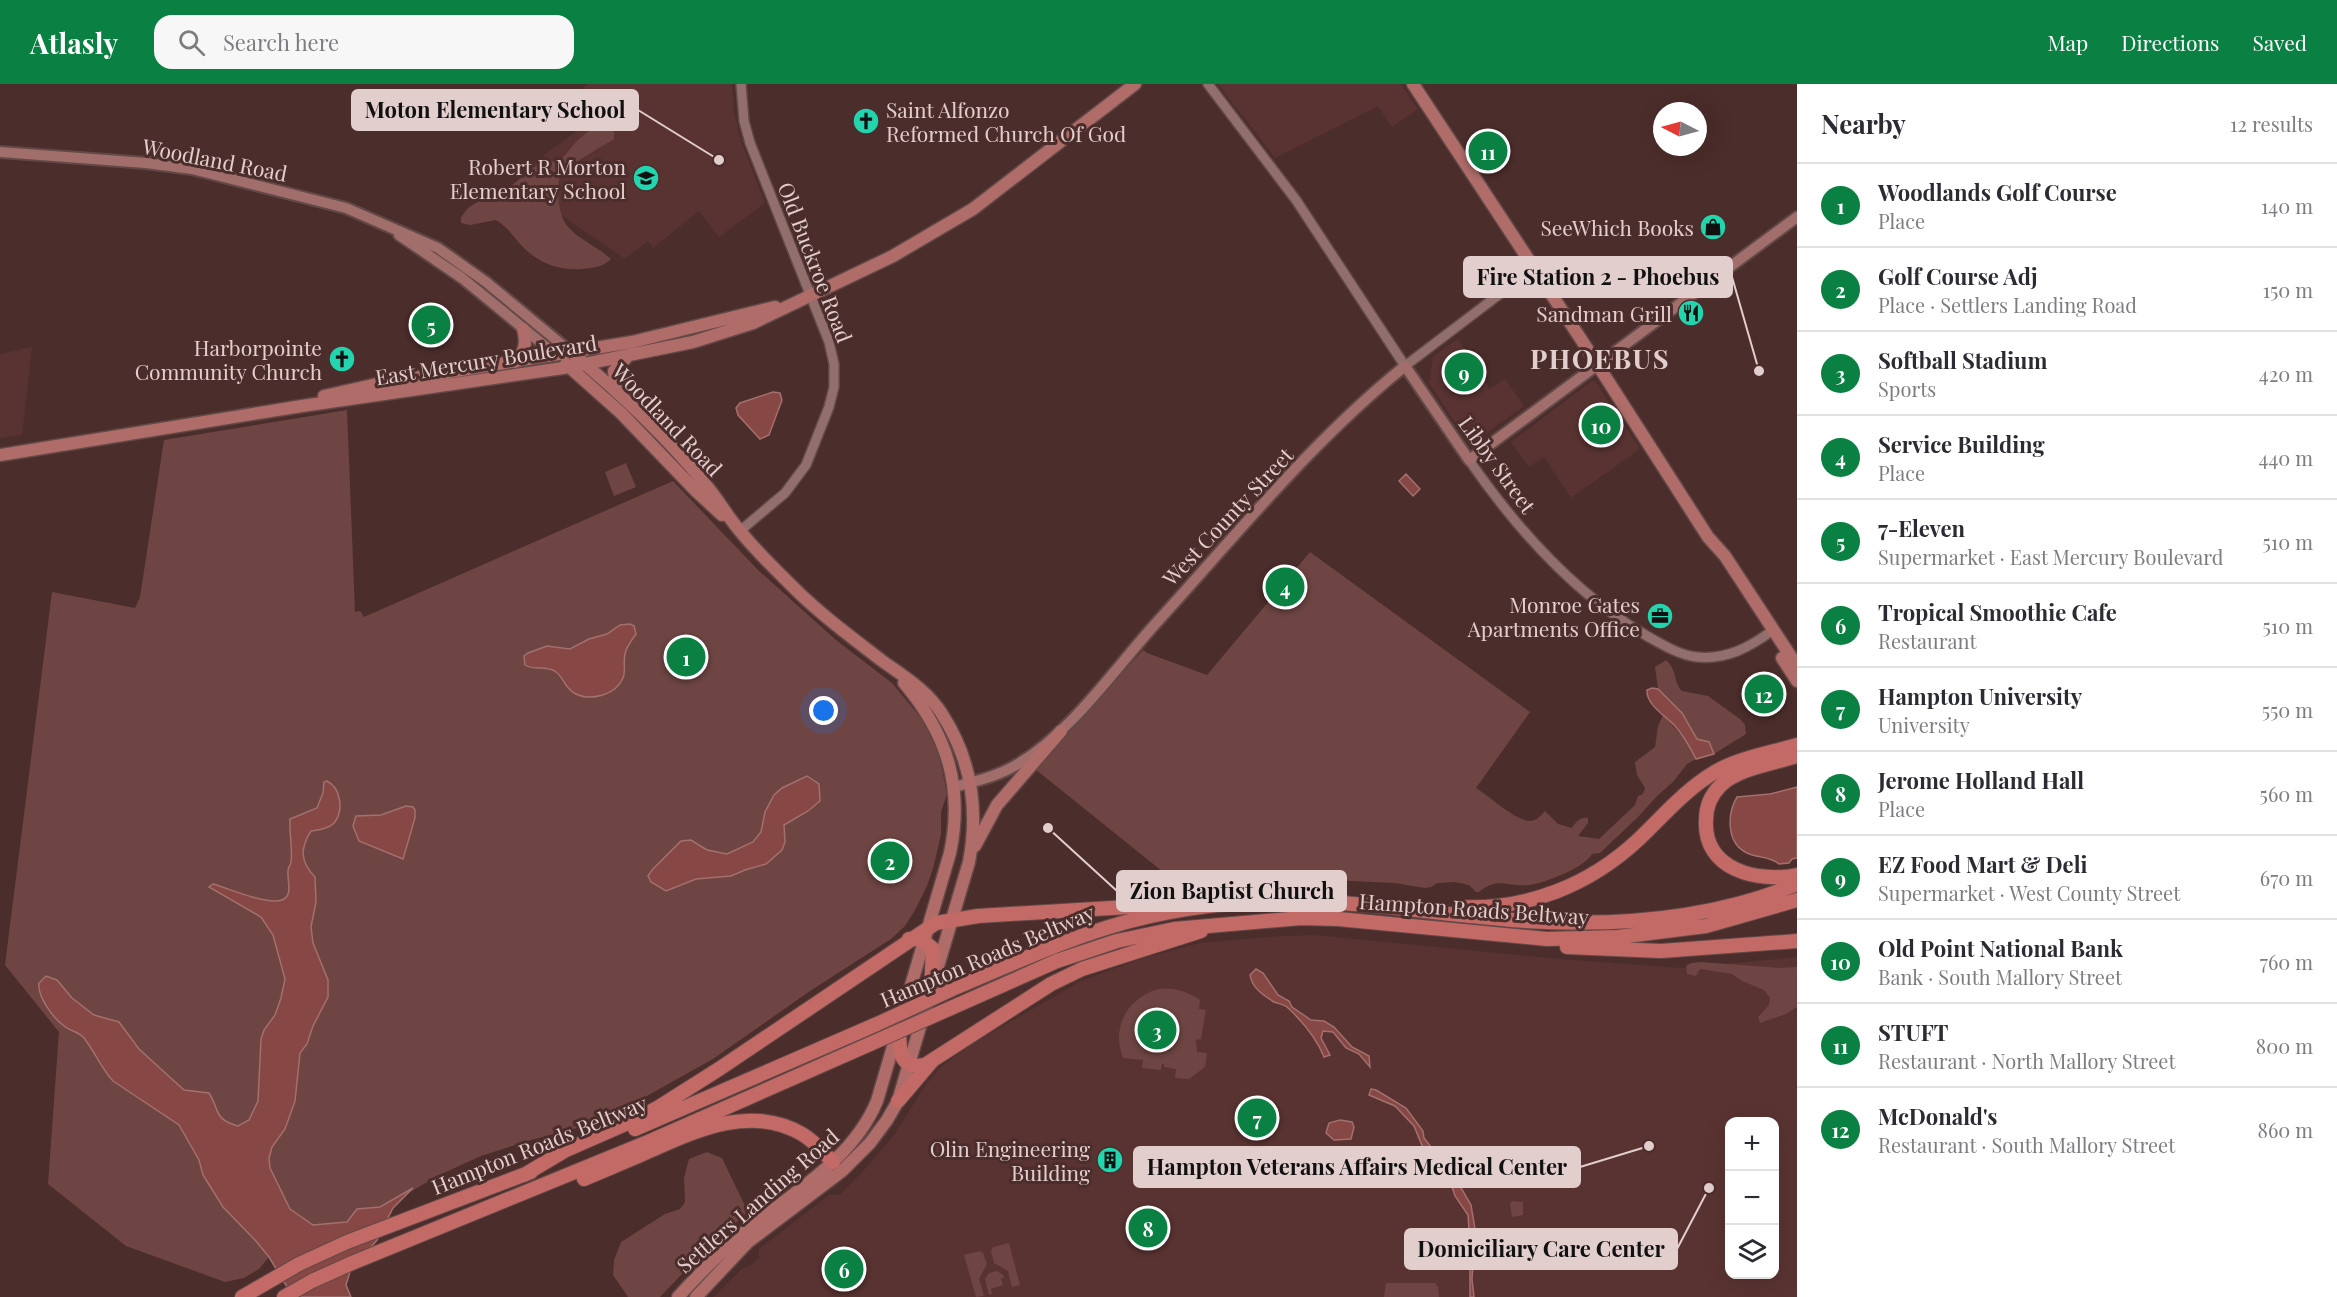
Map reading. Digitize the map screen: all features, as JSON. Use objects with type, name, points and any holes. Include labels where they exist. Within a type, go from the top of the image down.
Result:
[{"type":"highway","points":[[1364,905],[1412,903],[1464,907],[1485,906],[1526,901],[1554,893],[1588,878],[1613,861],[1687,793],[1713,773],[1735,763],[1797,745]]},
{"type":"highway","points":[[1797,756],[1741,773],[1725,781],[1711,799],[1705,825],[1711,847],[1720,859],[1734,870],[1760,877],[1779,878],[1797,874]]},
{"type":"highway","name":"Hampton Roads Beltway","points":[[242,1297],[299,1264],[610,1140],[957,987],[1045,950],[1110,927],[1157,915],[1249,903],[1293,901],[1364,905],[1511,920],[1603,922],[1704,910],[1743,902],[1797,884]]},
{"type":"highway","name":"Hampton Roads Beltway","points":[[284,1297],[312,1281],[381,1251],[648,1142],[1057,962],[1094,948],[1146,933],[1301,918],[1338,919],[1547,939],[1618,938],[1706,926],[1797,900]]},
{"type":"highway","points":[[524,1174],[566,1150],[659,1107],[719,1069],[930,925],[953,918],[1122,906],[1249,903]]},
{"type":"highway","points":[[899,1029],[901,1055],[910,1064],[925,1065],[995,1019],[1082,969],[1195,934],[1214,925]]},
{"type":"highway","points":[[1437,928],[1486,939],[1632,951],[1688,951],[1797,940]]},
{"type":"highway","points":[[909,939],[925,941],[934,952],[931,991]]},
{"type":"highway","points":[[898,1101],[934,1060]]},
{"type":"highway","points":[[465,1217],[516,1205],[709,1126],[725,1122],[756,1121],[787,1127],[815,1143],[837,1166]]},
{"type":"main road","name":"East Mercury Boulevard","points":[[0,455],[329,402],[570,367],[693,342],[730,331],[893,256],[973,209],[1135,84]]},
{"type":"main road","points":[[1413,84],[1713,545],[1725,556],[1797,681]]},
{"type":"main road","name":"Woodland Road","points":[[0,152],[146,163],[192,169],[346,208],[426,241],[586,364],[616,391],[669,443],[706,484],[740,531]]},
{"type":"main road","points":[[1469,460],[1797,217]]},
{"type":"main road","name":"Woodland Road","points":[[466,274],[523,329],[621,413],[795,589],[849,636],[926,693],[935,703],[957,741],[971,782]]},
{"type":"main road","name":"East Mercury Boulevard","points":[[0,449],[655,338],[794,302]]},
{"type":"main road","points":[[515,362],[526,345],[523,329]]},
{"type":"main road","points":[[616,391],[614,371],[628,356]]},
{"type":"main road","name":"Libby Street","points":[[1405,366],[1469,460]]},
{"type":"main road","name":"West County Street","points":[[954,787],[996,775],[1020,763],[1061,730],[1331,432],[1405,366]]},
{"type":"main road","points":[[1770,633],[1797,666]]},
{"type":"main road","name":"Woodland Road","points":[[890,666],[932,720],[947,755],[954,787]]},
{"type":"main road","points":[[970,855],[997,805],[1061,730]]},
{"type":"main road","name":"Settlers Landing Road","points":[[678,1297],[727,1246],[870,1143],[898,1101],[970,855],[974,809],[971,782]]},
{"type":"main road","name":"Settlers Landing Road","points":[[696,1297],[748,1242],[837,1166],[847,1148],[870,1118],[930,925],[953,839],[954,787]]},
{"type":"street","name":"Old Buckroe Road","points":[[740,531],[785,493],[800,476],[809,459],[831,401],[835,381],[833,356],[750,143],[744,121],[741,84]]},
{"type":"street","name":"Libby Street","points":[[1208,84],[1296,200],[1405,366]]},
{"type":"street","name":"West County Street","points":[[1405,366],[1534,268]]},
{"type":"street","name":"Libby Street","points":[[1469,460],[1500,503],[1532,541],[1591,596],[1635,629],[1672,650],[1696,657],[1731,654],[1746,648],[1770,633]]},
{"type":"shaded area","name":"Robert R Morton Elementary School","points":[[588,84],[732,84],[734,111],[741,141],[765,203],[719,237],[699,211],[653,248],[648,241],[625,259],[536,198],[545,190],[528,167],[594,118],[576,93]]},
{"type":"shaded area","points":[[1218,84],[1401,84],[1418,109],[1392,127],[1378,106],[1275,158]]},
{"type":"shaded area","points":[[608,124],[614,132],[614,139],[563,172],[559,179],[558,190],[560,208],[566,224],[611,259],[608,262],[586,269],[565,269],[549,265],[528,252],[496,220],[470,225],[461,223],[461,217],[468,208],[496,190],[512,185],[541,162],[560,161],[586,133]]},
{"type":"shaded area","points":[[1458,339],[1490,389],[1505,379],[1524,406],[1471,444],[1429,383],[1433,357]]},
{"type":"shaded area","points":[[32,347],[22,435],[0,438],[0,354]]},
{"type":"shaded area","points":[[1595,381],[1640,449],[1571,498],[1544,457],[1529,467],[1511,442]]},
{"type":"shaded area","points":[[773,392],[780,393],[782,400],[769,435],[760,439],[738,415],[736,408],[740,403]]},
{"type":"shaded area","points":[[347,410],[355,612],[360,611],[364,617],[673,481],[758,570],[836,640],[892,683],[922,719],[939,754],[947,794],[941,812],[941,834],[927,886],[905,926],[891,939],[810,991],[713,1059],[645,1097],[585,1126],[481,1156],[437,1176],[387,1206],[348,1222],[313,1225],[255,1240],[269,1257],[259,1269],[244,1278],[225,1282],[126,1246],[48,1184],[59,1032],[5,965],[52,592],[135,608],[140,597],[164,440]]},
{"type":"shaded area","points":[[626,463],[636,487],[614,496],[605,472]]},
{"type":"shaded area","points":[[1406,474],[1420,489],[1413,496],[1399,481]]},
{"type":"shaded area","points":[[1310,552],[1530,712],[1476,788],[1517,817],[1532,821],[1545,811],[1558,824],[1572,828],[1578,820],[1588,818],[1588,823],[1578,836],[1599,839],[1635,805],[1638,796],[1643,794],[1645,788],[1637,775],[1635,762],[1655,747],[1658,726],[1663,715],[1689,744],[1696,759],[1687,764],[1673,782],[1600,853],[1592,854],[1564,874],[1536,884],[1497,883],[1476,892],[1469,885],[1455,882],[1437,883],[1425,888],[1395,883],[1332,880],[1315,886],[1302,886],[1282,882],[1213,883],[1199,880],[1188,892],[1035,769],[1143,650],[1207,675]]},
{"type":"shaded area","points":[[620,625],[634,626],[636,634],[626,651],[623,678],[620,684],[609,693],[595,697],[580,696],[571,691],[559,674],[552,670],[525,665],[524,656],[528,653],[547,646],[570,649],[589,639],[607,634]]},
{"type":"shaded area","points":[[1666,660],[1682,691],[1708,696],[1740,719],[1745,725],[1746,734],[1714,754],[1709,742],[1697,739],[1667,697],[1658,689],[1655,667]]},
{"type":"shaded area","points":[[1658,689],[1682,713],[1697,739],[1709,742],[1714,754],[1696,759],[1678,730],[1650,701],[1647,690]]},
{"type":"shaded area","points":[[807,776],[819,784],[820,801],[784,825],[785,842],[782,850],[766,864],[731,876],[696,879],[666,891],[651,882],[648,876],[652,870],[681,841],[691,840],[707,850],[727,854],[753,842],[761,832],[765,812],[774,795],[782,788]]},
{"type":"shaded area","points":[[324,782],[332,784],[338,794],[339,812],[332,825],[311,831],[303,849],[303,855],[306,866],[315,877],[316,902],[311,927],[313,943],[328,980],[328,997],[313,1026],[307,1044],[300,1053],[295,1101],[285,1129],[272,1147],[269,1158],[270,1168],[290,1209],[313,1225],[347,1222],[357,1209],[380,1207],[413,1188],[393,1208],[377,1240],[350,1272],[346,1285],[351,1297],[293,1297],[269,1257],[223,1207],[203,1175],[199,1160],[179,1125],[113,1081],[84,1038],[55,1018],[43,1000],[39,983],[46,976],[57,980],[72,998],[94,1015],[119,1022],[139,1049],[184,1090],[209,1093],[218,1113],[224,1120],[238,1126],[249,1120],[258,1101],[261,1039],[264,1030],[275,1015],[285,979],[273,935],[261,917],[209,887],[213,884],[270,901],[283,900],[289,890],[290,819],[317,808],[323,793]]},
{"type":"shaded area","points":[[1797,787],[1797,858],[1792,859],[1789,863],[1779,864],[1751,855],[1740,848],[1730,828],[1731,812],[1737,797],[1770,794]]},
{"type":"shaded area","points":[[406,806],[413,807],[415,818],[403,859],[359,841],[353,826],[356,816],[381,815]]},
{"type":"shaded area","points":[[1313,935],[1559,959],[1682,968],[1797,957],[1797,1297],[713,1297],[743,1268],[759,1258],[759,1249],[829,1195],[840,1195],[895,1134],[926,1084],[942,1066],[970,1045],[1081,981],[1140,959],[1200,943]]},
{"type":"shaded area","points":[[1701,962],[1781,968],[1797,967],[1797,1007],[1786,1014],[1760,1023],[1758,1017],[1769,1005],[1770,998],[1764,990],[1732,974],[1700,969],[1696,976],[1687,974],[1686,966]]},
{"type":"shaded area","points":[[1256,969],[1263,973],[1278,995],[1289,1001],[1292,1007],[1311,1020],[1324,1021],[1334,1027],[1352,1047],[1369,1056],[1370,1067],[1359,1054],[1346,1048],[1333,1032],[1323,1031],[1321,1038],[1330,1055],[1324,1057],[1313,1037],[1293,1012],[1262,994],[1256,987],[1250,975]]},
{"type":"shaded area","points":[[1158,989],[1174,989],[1190,994],[1200,1000],[1199,1009],[1206,1010],[1201,1039],[1196,1040],[1197,1052],[1207,1053],[1205,1067],[1189,1079],[1175,1078],[1176,1069],[1164,1067],[1164,1064],[1161,1070],[1142,1068],[1143,1060],[1123,1058],[1119,1036],[1124,1016],[1138,999]]},
{"type":"shaded area","points":[[1371,1089],[1406,1108],[1423,1131],[1424,1138],[1434,1155],[1452,1167],[1471,1205],[1475,1229],[1469,1229],[1468,1215],[1455,1196],[1449,1178],[1438,1172],[1428,1160],[1414,1126],[1395,1106],[1369,1095]]},
{"type":"shaded area","points":[[1340,1120],[1352,1122],[1354,1127],[1351,1139],[1334,1140],[1326,1133],[1329,1123]]},
{"type":"shaded area","points":[[707,1152],[722,1158],[748,1212],[704,1251],[660,1297],[628,1297],[613,1275],[614,1260],[621,1242],[665,1214],[680,1209],[685,1202],[684,1178],[689,1159]]},
{"type":"shaded area","points":[[1523,1202],[1523,1215],[1512,1217],[1510,1203]]},
{"type":"shaded area","points":[[1009,1243],[1020,1285],[1012,1287],[1008,1271],[994,1263],[991,1251],[993,1247]]},
{"type":"shaded area","points":[[1470,1243],[1473,1243],[1474,1247],[1472,1279],[1474,1297],[1470,1297]]},
{"type":"shaded area","points":[[980,1251],[987,1264],[979,1279],[984,1296],[976,1297],[964,1255]]},
{"type":"shaded area","points":[[997,1271],[1004,1277],[1001,1279],[1003,1285],[991,1289],[992,1294],[989,1295],[985,1279],[989,1273]]},
{"type":"shaded area","points":[[1386,1283],[1435,1283],[1439,1297],[1384,1297]]},
{"type":"place","name":"Saint Alfonzo Reformed Church Of God","points":[[866,121]]},
{"type":"place","name":"STUFT","points":[[1488,151]]},
{"type":"place","name":"Moton Elementary School","points":[[719,160]]},
{"type":"place","name":"Robert R Morton Elementary School","points":[[646,178]]},
{"type":"place","name":"SeeWhich Books","points":[[1713,227]]},
{"type":"place","name":"Sandman Grill","points":[[1691,313]]},
{"type":"place","name":"7-Eleven","points":[[431,325]]},
{"type":"place","name":"Harborpointe Community Church","points":[[342,359]]},
{"type":"place","name":"Fire Station 2 - Phoebus","points":[[1759,371]]},
{"type":"place","name":"EZ Food Mart & Deli","points":[[1464,372]]},
{"type":"place","name":"Old Point National Bank","points":[[1601,425]]},
{"type":"place","name":"Service Building","points":[[1285,587]]},
{"type":"place","name":"Monroe Gates Apartments Office","points":[[1660,616]]},
{"type":"place","name":"Woodlands Golf Course","points":[[686,657]]},
{"type":"place","name":"McDonald's","points":[[1764,694]]},
{"type":"place","name":"Zion Baptist Church","points":[[1048,828]]},
{"type":"place","name":"Golf Course Adj","points":[[890,861]]},
{"type":"place","name":"Softball Stadium","points":[[1157,1030]]},
{"type":"place","name":"Hampton University","points":[[1257,1118]]},
{"type":"place","name":"Hampton Veterans Affairs Medical Center","points":[[1649,1146]]},
{"type":"place","name":"Olin Engineering Building","points":[[1110,1160]]},
{"type":"place","name":"Domiciliary Care Center","points":[[1709,1188]]},
{"type":"place","name":"Jerome Holland Hall","points":[[1148,1228]]},
{"type":"place","name":"Tropical Smoothie Cafe","points":[[844,1269]]},
{"type":"district","name":"PHOEBUS","points":[[1600,358]]}]
